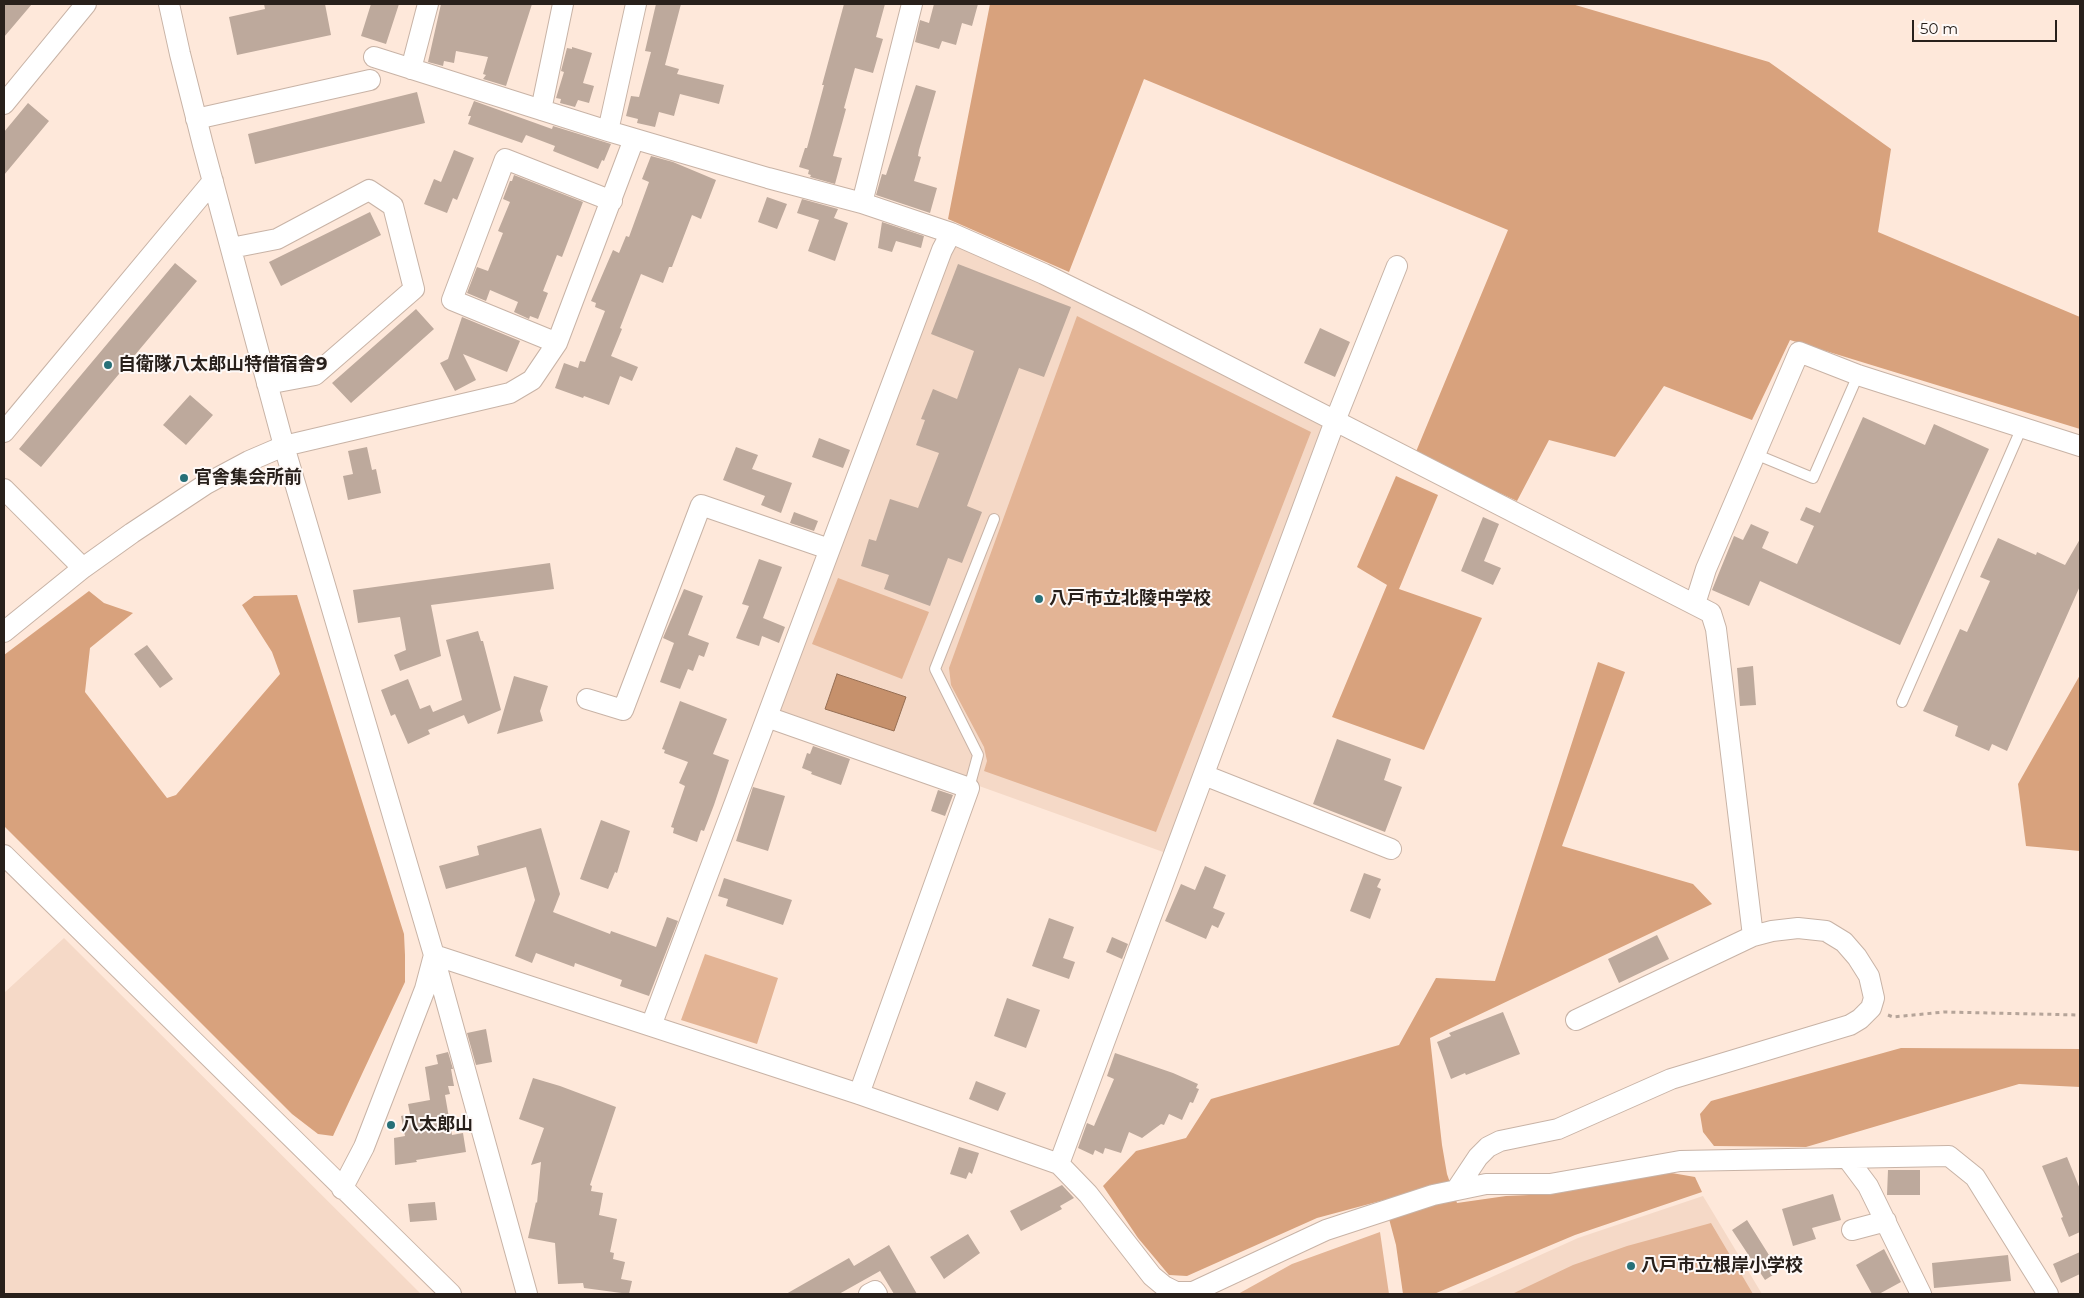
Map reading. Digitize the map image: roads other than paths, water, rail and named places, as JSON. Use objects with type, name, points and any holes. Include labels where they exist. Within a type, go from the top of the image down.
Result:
[{"type":"street","points":[[4,104],[86,4]]},
{"type":"street","points":[[169,4],[196,120],[284,446],[434,955],[527,1294]]},
{"type":"street","points":[[411,69],[428,4]]},
{"type":"street","points":[[541,110],[564,4]]},
{"type":"street","points":[[608,131],[636,4]]},
{"type":"street","points":[[862,203],[912,4]]},
{"type":"street","points":[[374,57],[634,139],[862,203],[951,233],[1044,274],[1138,320],[1710,613],[1716,629],[1752,936]]},
{"type":"street","points":[[196,120],[370,80]]},
{"type":"street","points":[[4,632],[84,568],[132,533],[206,484],[249,461],[284,446],[510,393],[532,380],[557,343],[634,139]]},
{"type":"street","points":[[557,343],[452,300],[505,159],[612,201]]},
{"type":"street","points":[[4,432],[213,181]]},
{"type":"street","points":[[231,248],[277,239],[369,190],[393,206],[414,289],[315,374],[267,384]]},
{"type":"street","points":[[651,1026],[942,250],[951,233]]},
{"type":"street","points":[[1059,1164],[1335,422],[1397,266]]},
{"type":"street","points":[[1695,604],[1706,569],[1799,352],[1858,375],[2080,446]]},
{"type":"street","points":[[4,489],[84,568]]},
{"type":"street","points":[[587,699],[622,710],[701,505],[829,549]]},
{"type":"street","points":[[766,717],[969,788],[859,1094]]},
{"type":"street","points":[[1204,775],[1391,849]]},
{"type":"street","points":[[4,855],[451,1294]]},
{"type":"street","points":[[1456,1190],[1478,1157],[1488,1147],[1500,1141],[1558,1129],[1671,1079],[1850,1026],[1871,1008],[1874,998],[1869,976],[1858,957],[1844,942],[1826,931],[1798,928],[1752,936],[1576,1020]]},
{"type":"street","points":[[434,955],[859,1094],[1059,1164],[1088,1194],[1152,1276],[1164,1286],[1176,1292],[1193,1292],[1326,1230],[1433,1195],[1486,1184],[1550,1184],[1680,1161],[1950,1156],[1975,1177],[2048,1294]]},
{"type":"street","points":[[342,1189],[364,1147],[425,989],[434,955]]},
{"type":"street","points":[[1847,1158],[1868,1186],[1923,1291]]},
{"type":"street","points":[[1852,1230],[1886,1221]]},
{"type":"street","points":[[869,1294],[875,1291],[877,1294]]},
{"type":"lane","points":[[1755,454],[1812,478],[1858,375]]},
{"type":"lane","points":[[1902,702],[2022,427]]},
{"type":"lane","points":[[969,788],[978,755],[935,669],[994,519]]},
{"type":"place","name":"自衛隊八太郎山特借宿舎9","points":[[108,365]]},
{"type":"place","name":"官舎集会所前","points":[[184,478]]},
{"type":"place","name":"八戸市立北陵中学校","points":[[1039,599]]},
{"type":"place","name":"八太郎山","points":[[391,1125]]},
{"type":"place","name":"八戸市立根岸小学校","points":[[1631,1266]]}]
